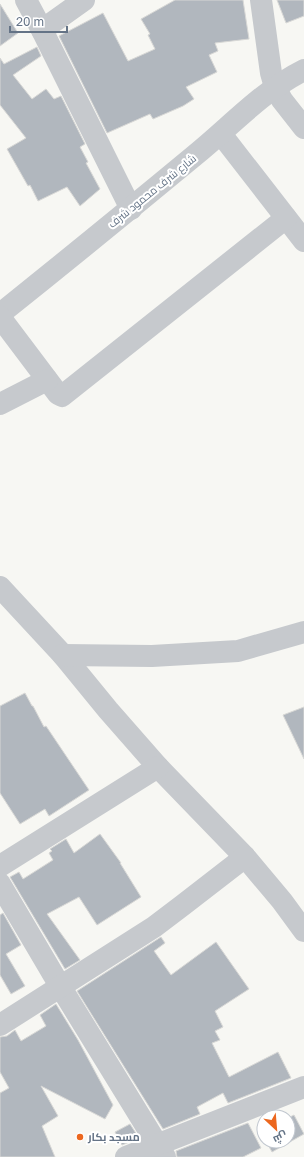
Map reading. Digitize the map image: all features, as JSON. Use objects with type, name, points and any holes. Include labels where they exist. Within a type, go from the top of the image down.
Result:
[{"type":"street","points":[[26,0],[130,209]]},
{"type":"street","points":[[42,30],[84,0]]},
{"type":"street","points":[[261,0],[270,73],[282,100],[304,128]]},
{"type":"street","name":"شارع شرف محمود شرف","points":[[0,315],[221,134],[275,87],[304,70]]},
{"type":"street","points":[[221,134],[304,241]]},
{"type":"street","points":[[0,315],[59,396],[63,396],[286,218]]},
{"type":"street","points":[[0,404],[47,380]]},
{"type":"street","points":[[0,588],[63,655],[108,710],[158,767],[245,857],[282,901],[304,931]]},
{"type":"street","points":[[63,655],[152,656],[238,651],[304,632]]},
{"type":"street","points":[[0,866],[158,767]]},
{"type":"street","points":[[0,1025],[154,927],[245,857]]},
{"type":"street","points":[[0,884],[60,986],[161,1151]]},
{"type":"street","points":[[126,1157],[161,1151],[304,1086]]},
{"type":"building","points":[[175,0],[243,0],[249,39],[215,43],[218,51],[209,55],[217,72],[186,87],[194,99],[183,106],[153,119],[150,114],[107,133],[59,36],[103,13],[128,61],[155,49],[148,35],[150,34],[141,19]]},
{"type":"building","points":[[277,0],[304,0],[304,16],[286,23]]},
{"type":"building","points":[[0,4],[18,33],[0,46]]},
{"type":"building","points":[[37,47],[41,56],[13,75],[32,99],[46,89],[54,99],[61,96],[85,144],[80,147],[88,162],[86,163],[100,189],[80,206],[67,187],[38,201],[30,185],[28,186],[7,149],[26,138],[0,105],[0,58],[4,64]]},
{"type":"building","points":[[25,693],[44,727],[46,726],[89,790],[49,816],[45,809],[20,824],[0,793],[0,706]]},
{"type":"building","points":[[304,707],[304,759],[283,715]]},
{"type":"building","points":[[100,834],[121,863],[141,897],[97,925],[79,897],[47,914],[80,960],[65,969],[10,877],[19,872],[23,879],[53,860],[49,853],[52,851],[50,849],[66,839],[74,853]]},
{"type":"building","points":[[3,913],[21,945],[6,954],[25,986],[11,994],[0,975],[0,915]]},
{"type":"building","points":[[161,937],[165,943],[154,951],[171,975],[216,942],[249,989],[215,1011],[223,1027],[215,1031],[220,1040],[212,1043],[229,1077],[278,1052],[291,1078],[228,1103],[223,1093],[197,1107],[200,1114],[163,1129],[77,991]]},
{"type":"building","points":[[56,1004],[78,1040],[113,1105],[105,1119],[41,1086],[58,1116],[42,1126],[55,1157],[0,1157],[0,1093],[9,1088],[0,1072],[0,1037],[7,1036],[15,1030],[21,1041],[46,1026],[40,1015]]},
{"type":"building","points":[[296,1119],[304,1134],[296,1138]]},
{"type":"building","points":[[248,1123],[256,1138],[256,1149],[259,1149],[243,1157],[177,1157],[176,1151]]},
{"type":"building","points":[[130,1124],[139,1138],[122,1145],[115,1132]]},
{"type":"building","points":[[270,1149],[277,1149],[272,1152]]},
{"type":"place","name":"مسجد بكار","points":[[80,1137]]}]
